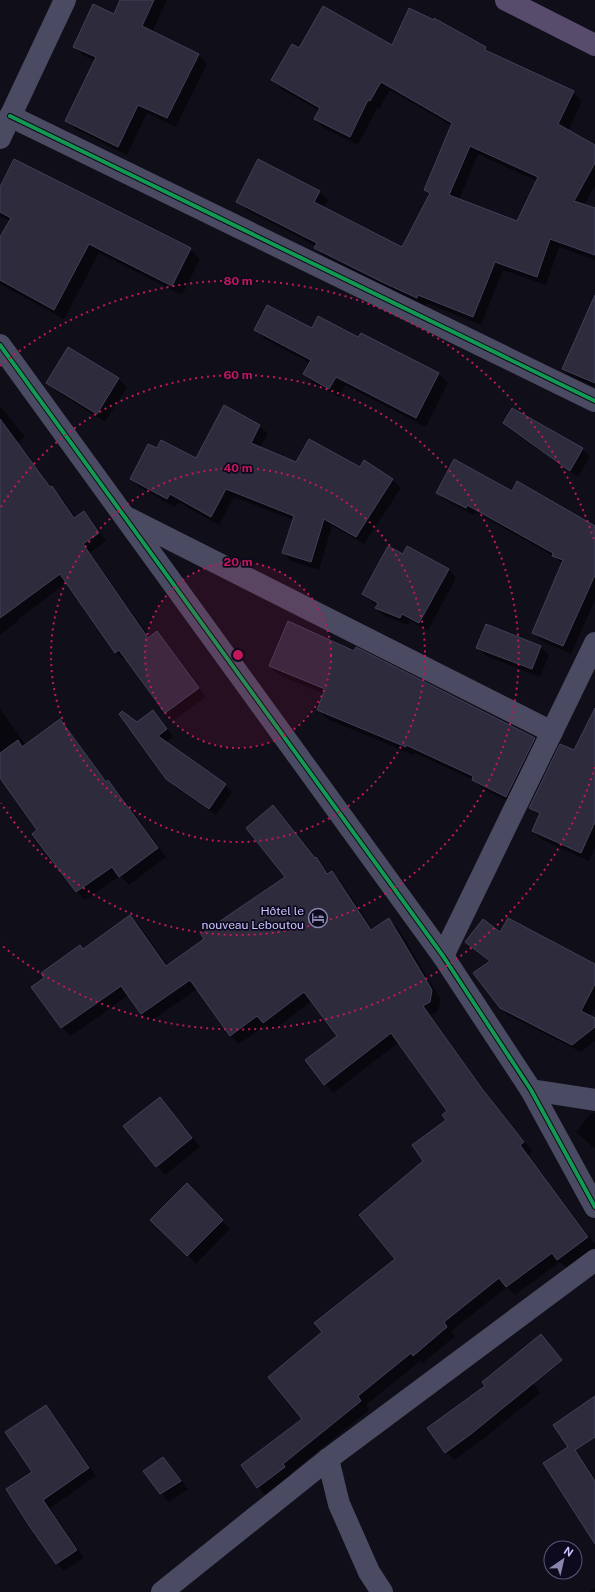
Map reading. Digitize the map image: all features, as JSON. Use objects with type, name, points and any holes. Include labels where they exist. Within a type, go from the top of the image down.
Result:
[{"type":"main road","points":[[506,0],[595,45]]},
{"type":"street","points":[[0,138],[65,0]]},
{"type":"street","points":[[10,116],[595,401]]},
{"type":"street","points":[[0,345],[443,956],[531,1090],[595,1207]]},
{"type":"street","points":[[124,516],[552,732]]},
{"type":"street","points":[[443,956],[595,643]]},
{"type":"street","points":[[531,1090],[595,1100]]},
{"type":"street","points":[[162,1592],[328,1458],[595,1260]]},
{"type":"street","points":[[328,1458],[339,1504],[369,1572],[382,1592]]},
{"type":"building","points":[[120,0],[154,0],[142,26],[199,54],[167,118],[138,105],[118,147],[65,121],[96,57],[73,47],[93,4],[114,14]]},
{"type":"building","points":[[323,6],[392,45],[409,8],[434,20],[434,18],[486,47],[485,50],[574,91],[558,124],[595,145],[595,163],[574,201],[595,208],[595,255],[550,239],[537,277],[495,262],[473,317],[418,295],[417,298],[380,281],[314,248],[317,243],[236,202],[258,159],[320,191],[314,202],[402,247],[430,193],[424,190],[452,123],[381,82],[370,101],[368,100],[350,137],[314,119],[320,108],[271,80],[292,44],[299,48]],"holes":[[[470,146],[538,177],[517,221],[449,195]]]},
{"type":"building","points":[[14,159],[191,248],[172,286],[89,244],[54,310],[0,280],[0,237],[11,218],[0,212],[0,187]]},
{"type":"building","points":[[595,295],[595,383],[562,369]]},
{"type":"building","points":[[267,305],[312,328],[318,316],[358,337],[361,333],[439,373],[416,418],[336,377],[329,389],[303,374],[311,360],[254,330]]},
{"type":"building","points":[[68,347],[119,378],[97,414],[46,383]]},
{"type":"building","points":[[224,405],[260,425],[251,443],[296,462],[309,439],[360,467],[364,460],[393,479],[356,537],[324,519],[311,562],[282,553],[294,516],[226,489],[211,517],[170,494],[167,499],[130,479],[148,444],[157,448],[161,440],[196,458]]},
{"type":"building","points":[[512,408],[583,448],[570,471],[503,423]]},
{"type":"building","points":[[0,419],[50,487],[52,486],[74,518],[84,511],[99,533],[83,544],[148,638],[157,631],[199,688],[165,713],[119,650],[115,653],[60,574],[0,618]]},
{"type":"building","points":[[454,459],[512,491],[517,481],[595,526],[595,575],[563,646],[532,633],[563,560],[552,556],[553,553],[467,505],[466,508],[436,493]]},
{"type":"building","points":[[388,546],[403,554],[407,546],[449,569],[419,623],[402,614],[400,618],[375,608],[378,603],[362,594]]},
{"type":"building","points":[[288,621],[354,651],[356,647],[535,738],[506,797],[472,780],[473,776],[406,745],[406,747],[317,710],[325,689],[269,666]]},
{"type":"building","points":[[486,624],[541,646],[532,669],[476,648]]},
{"type":"building","points":[[595,708],[595,822],[581,853],[532,831],[540,813],[529,808],[560,744],[574,750]]},
{"type":"building","points":[[153,710],[167,729],[158,736],[226,784],[209,809],[166,779],[119,714],[122,711],[137,722]]},
{"type":"building","points":[[60,719],[106,782],[108,780],[158,848],[119,877],[112,867],[76,892],[32,834],[37,830],[0,778],[0,753],[18,740],[22,747]]},
{"type":"building","points":[[273,805],[315,858],[316,857],[327,874],[332,871],[371,930],[389,918],[432,990],[430,1002],[423,1006],[483,1090],[524,1142],[520,1145],[588,1237],[557,1260],[552,1253],[506,1287],[499,1278],[444,1322],[447,1327],[413,1356],[411,1353],[358,1396],[361,1401],[283,1464],[285,1467],[257,1488],[241,1465],[302,1419],[268,1377],[322,1332],[314,1323],[395,1259],[359,1215],[423,1161],[412,1145],[446,1120],[442,1115],[447,1111],[391,1033],[324,1085],[305,1060],[337,1036],[304,992],[263,1023],[257,1016],[230,1036],[190,980],[141,1014],[121,986],[61,1028],[31,987],[44,978],[41,973],[80,945],[83,949],[130,915],[166,966],[204,939],[201,934],[285,877],[246,828]]},
{"type":"building","points":[[508,918],[595,964],[595,984],[581,1011],[595,1018],[595,1027],[572,1045],[500,1008],[473,973],[490,961],[465,942],[483,919],[500,932]]},
{"type":"building","points":[[160,1097],[192,1138],[156,1167],[123,1126]]},
{"type":"building","points":[[187,1183],[223,1220],[187,1256],[150,1220]]},
{"type":"building","points":[[541,1334],[562,1360],[471,1434],[445,1453],[427,1428],[485,1386],[482,1382]]},
{"type":"building","points":[[595,1396],[595,1437],[575,1450],[595,1481],[595,1544],[543,1463],[568,1447],[553,1425]]},
{"type":"building","points":[[46,1405],[89,1468],[43,1500],[77,1550],[56,1564],[6,1489],[32,1472],[5,1432]]},
{"type":"building","points":[[163,1457],[181,1481],[160,1494],[143,1471]]},
{"type":"cycle path","points":[[10,116],[595,401]]},
{"type":"cycle path","points":[[0,345],[443,956],[531,1090],[595,1207]]},
{"type":"place","name":"Hôtel le nouveau Leboutou","points":[[318,918]]}]
